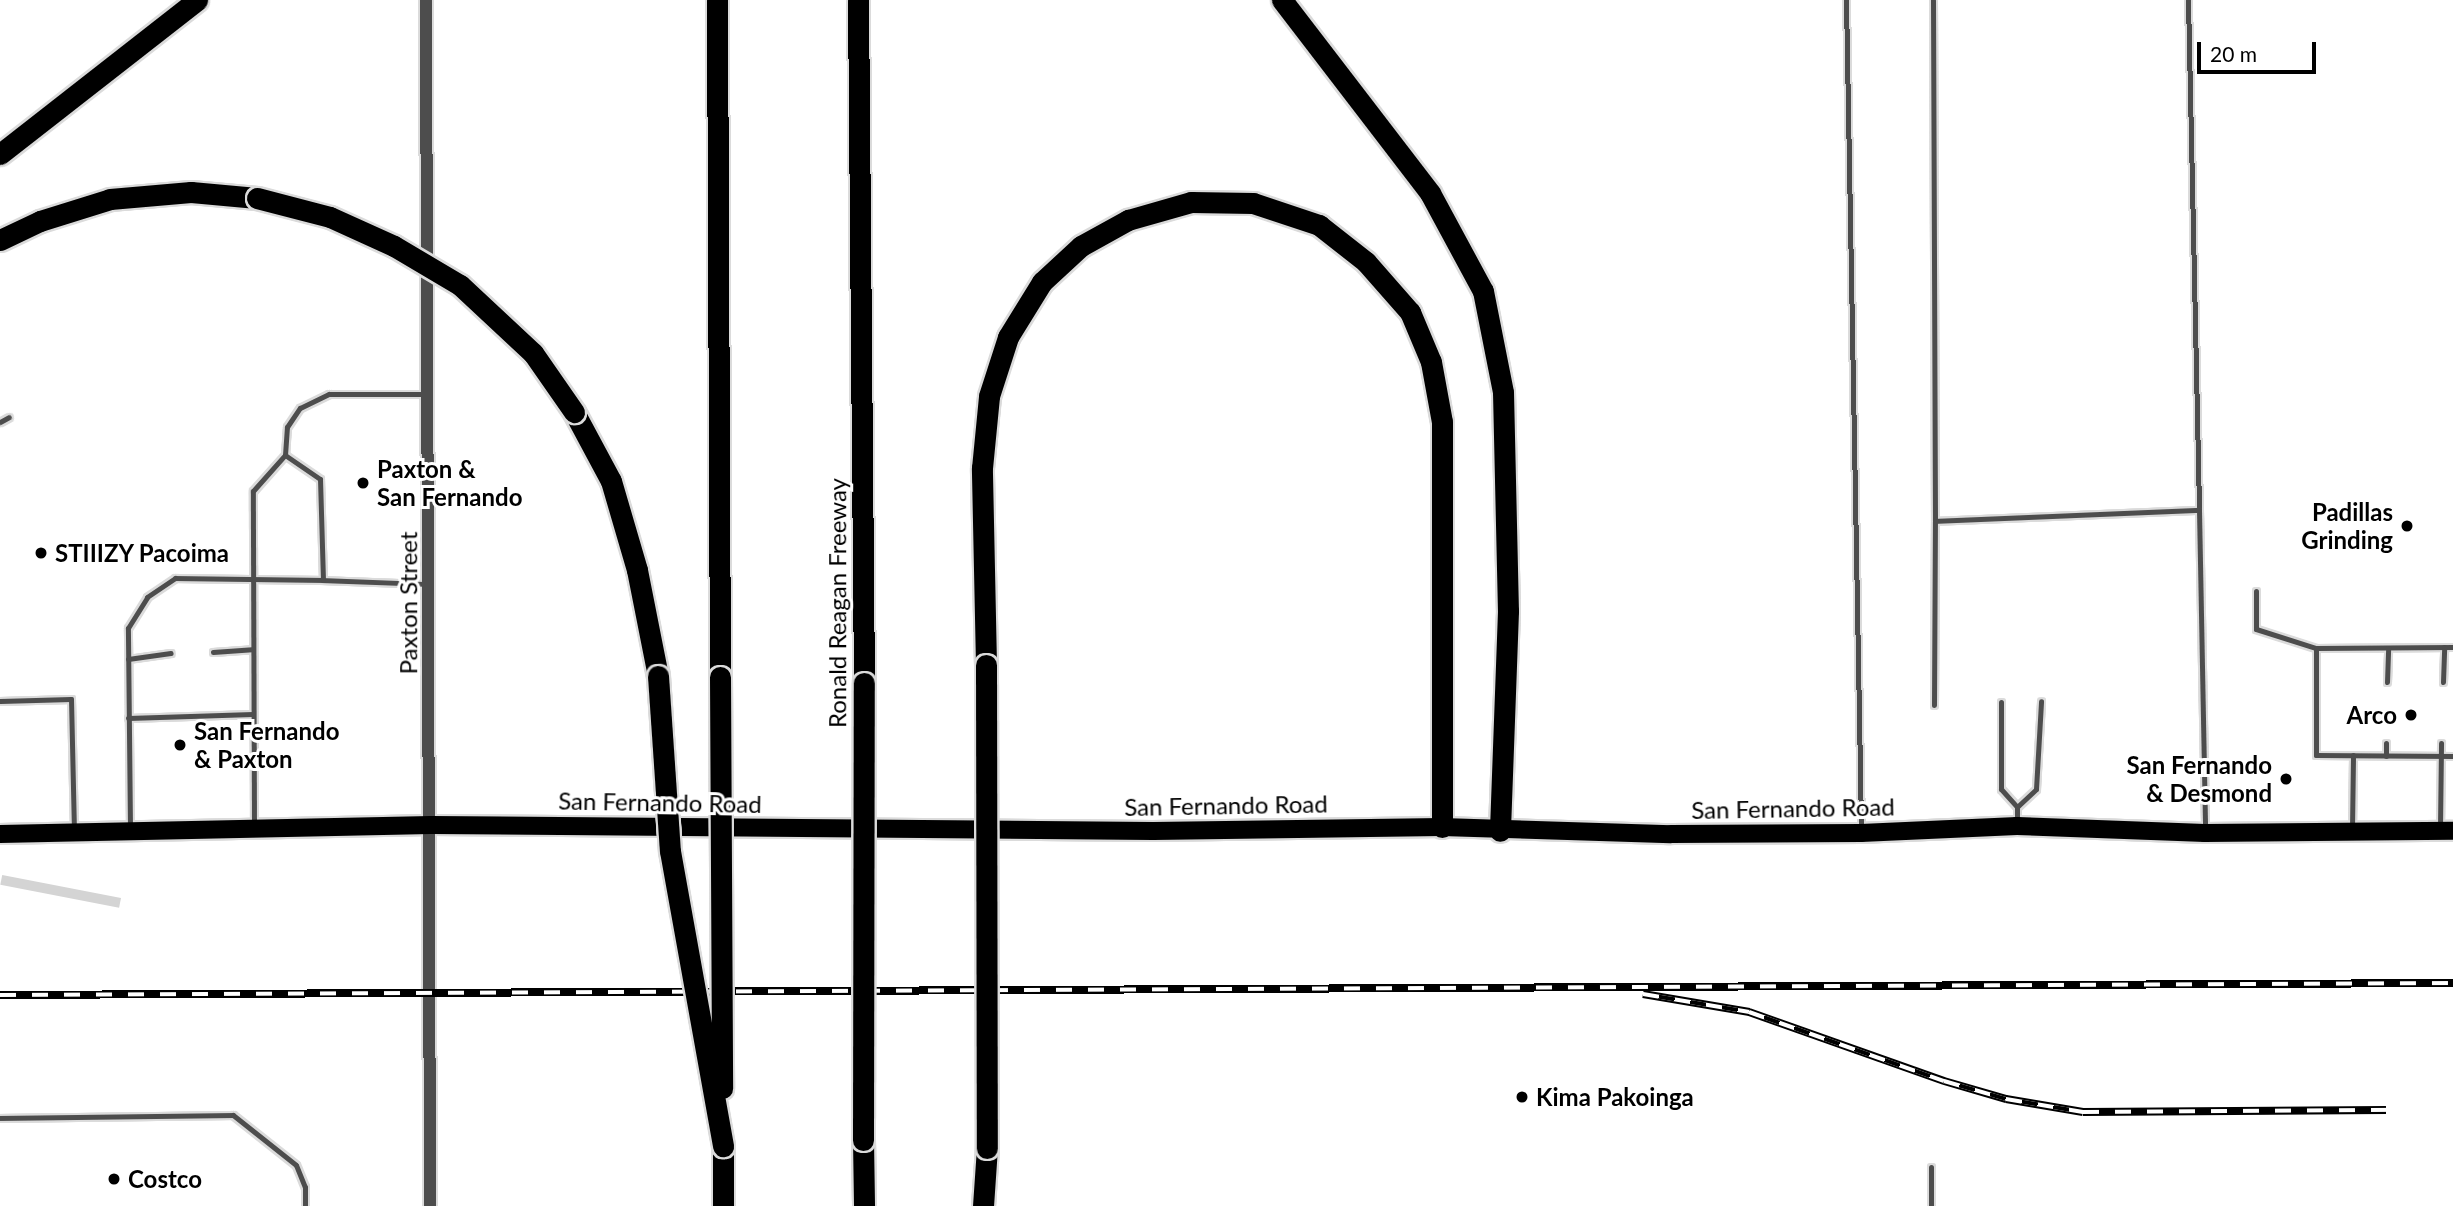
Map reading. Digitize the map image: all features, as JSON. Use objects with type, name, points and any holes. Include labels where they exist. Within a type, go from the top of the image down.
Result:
[{"type":"highway","points":[[0,154],[197,0]]},
{"type":"highway","points":[[717,0],[723,1206]]},
{"type":"highway","name":"Ronald Reagan Freeway","points":[[859,0],[864,683],[864,1206]]},
{"type":"highway","points":[[1282,0],[1430,193],[1482,291],[1503,392],[1508,611],[1500,831]]},
{"type":"highway","points":[[0,240],[40,221],[110,199],[191,192],[257,198],[330,217],[394,246],[460,285],[533,353],[574,412],[611,481],[637,570],[658,676],[670,851],[723,1146]]},
{"type":"highway","points":[[983,1206],[987,1148],[986,665],[982,468],[989,396],[1008,337],[1042,282],[1081,246],[1128,220],[1191,202],[1253,203],[1319,225],[1366,262],[1410,312],[1431,362],[1442,422],[1442,827]]},
{"type":"main road","name":"San Fernando Road","points":[[0,834],[431,824],[1153,831],[1442,827],[1500,831],[1861,833],[2017,826],[2206,833],[2446,831]]},
{"type":"street","name":"Paxton Street","points":[[425,0],[431,824],[430,1206]]},
{"type":"lane","points":[[1846,0],[1861,833]]},
{"type":"lane","points":[[1933,0],[1934,705]]},
{"type":"lane","points":[[2188,0],[2206,833]]},
{"type":"lane","points":[[254,829],[250,579],[253,491],[285,455],[287,427],[300,408],[329,394],[428,394]]},
{"type":"lane","points":[[0,422],[9,417]]},
{"type":"lane","points":[[285,455],[320,479],[323,580]]},
{"type":"lane","points":[[1935,521],[2199,510]]},
{"type":"lane","points":[[131,831],[128,628],[147,597],[175,578],[430,584]]},
{"type":"lane","points":[[2256,591],[2256,629],[2316,648],[2453,647]]},
{"type":"lane","points":[[2443,682],[2444,647]]},
{"type":"lane","points":[[2316,648],[2316,755],[2453,756]]},
{"type":"lane","points":[[2388,648],[2388,682]]},
{"type":"lane","points":[[213,652],[253,649]]},
{"type":"lane","points":[[128,659],[171,653]]},
{"type":"lane","points":[[0,701],[72,699],[74,832]]},
{"type":"lane","points":[[2017,807],[2036,789],[2041,701]]},
{"type":"lane","points":[[2001,702],[2001,789],[2017,807],[2017,826]]},
{"type":"lane","points":[[128,718],[253,714]]},
{"type":"lane","points":[[2386,743],[2386,756]]},
{"type":"lane","points":[[2441,743],[2446,831]]},
{"type":"lane","points":[[2352,832],[2353,755]]},
{"type":"lane","points":[[0,1118],[233,1115],[296,1165],[305,1187],[305,1206]]},
{"type":"lane","points":[[1931,1167],[1931,1206]]},
{"type":"shaded area","points":[[2,875],[121,898],[119,908],[0,885]]},
{"type":"railway","points":[[0,995],[2453,983]]},
{"type":"railway","points":[[1643,994],[1749,1012],[1944,1081],[2006,1099],[2083,1112],[2386,1110]]},
{"type":"place","name":"Paxton & San Fernando","points":[[363,483]]},
{"type":"place","name":"Padillas Grinding","points":[[2407,526]]},
{"type":"place","name":"STIIIZY Pacoima","points":[[41,553]]},
{"type":"place","name":"Arco","points":[[2411,715]]},
{"type":"place","name":"San Fernando & Paxton","points":[[180,745]]},
{"type":"place","name":"San Fernando & Desmond","points":[[2286,779]]},
{"type":"place","name":"Kima Pakoinga","points":[[1522,1097]]},
{"type":"place","name":"Costco","points":[[114,1179]]}]
